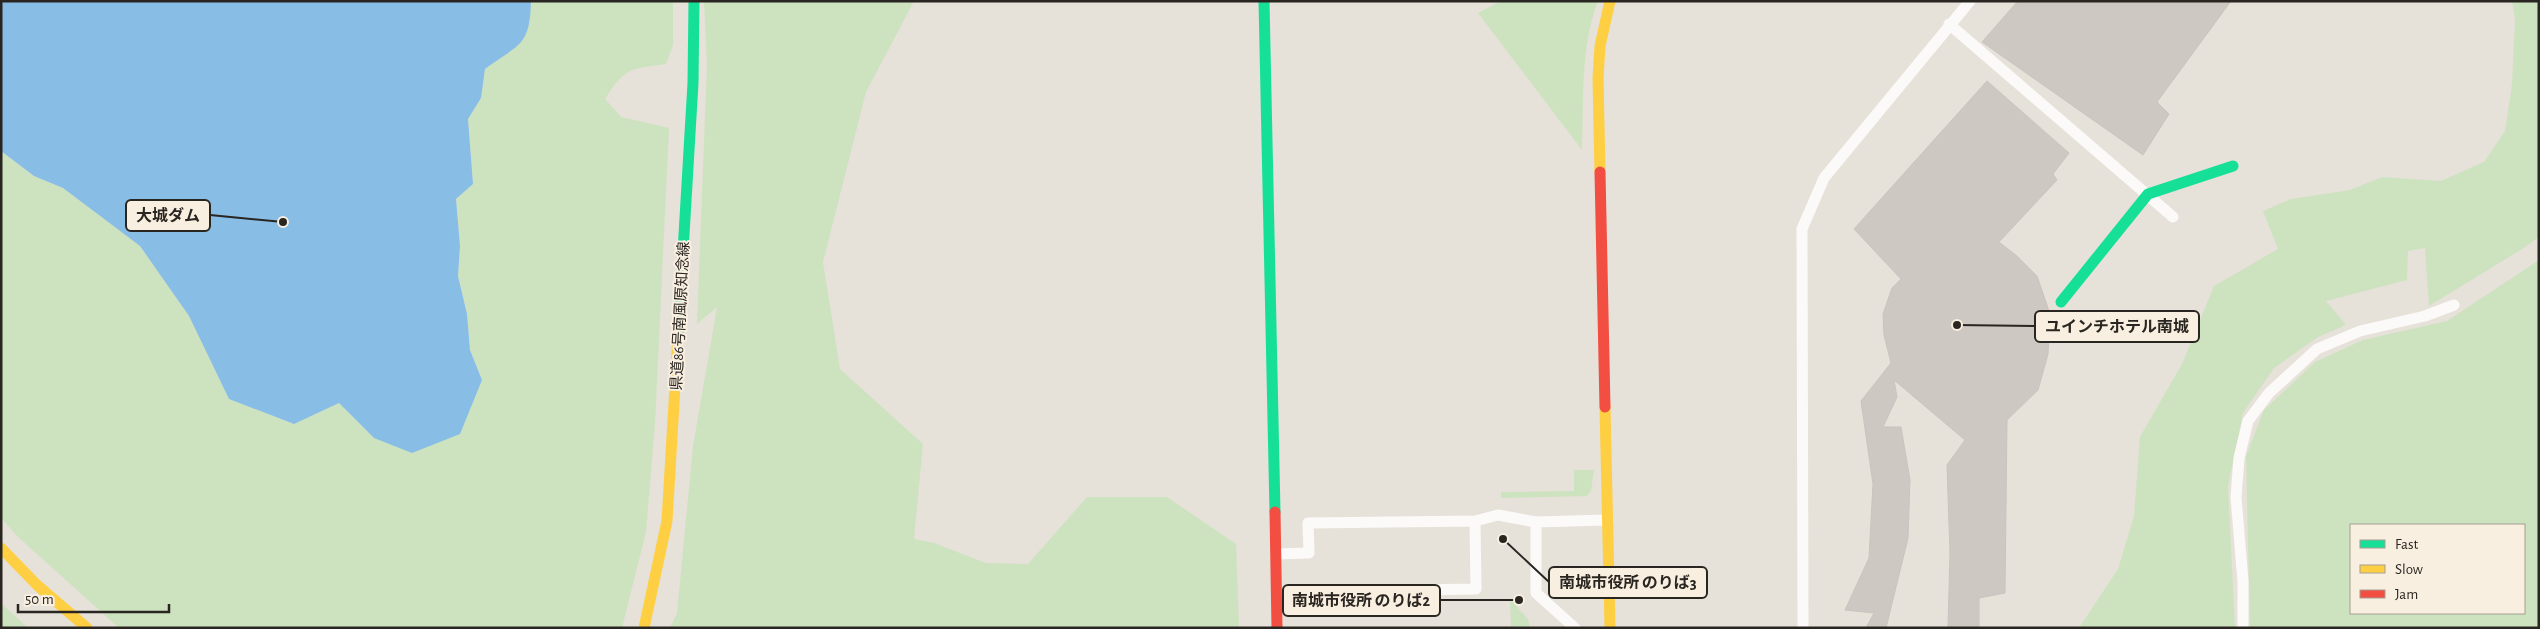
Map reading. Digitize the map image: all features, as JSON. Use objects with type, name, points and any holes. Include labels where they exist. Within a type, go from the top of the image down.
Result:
[{"type":"main road","name":"県道86号南風原知念線","points":[[644,628],[667,521],[694,83],[694,1]]},
{"type":"main road","points":[[1264,1],[1277,628]]},
{"type":"main road","points":[[1610,1],[1600,46],[1598,78],[1610,628]]},
{"type":"main road","points":[[2061,302],[2148,194],[2233,166]]},
{"type":"main road","points":[[1,548],[37,585],[87,628]]},
{"type":"lane","points":[[1803,628],[1802,229],[1824,178],[1949,24],[1970,1]]},
{"type":"lane","points":[[1949,24],[2173,217]]},
{"type":"lane","points":[[2244,628],[2243,581],[2236,497],[2238,458],[2248,421],[2269,393],[2317,349],[2360,331],[2425,316],[2454,305]]},
{"type":"lane","points":[[1276,554],[1309,553],[1308,523],[1475,520],[1498,515],[1536,522],[1608,520]]},
{"type":"lane","points":[[1352,591],[1476,589],[1475,520]]},
{"type":"lane","points":[[1536,522],[1536,593],[1574,628]]},
{"type":"green space","points":[[531,1],[673,1],[673,45],[666,64],[630,71],[618,81],[605,99],[621,117],[669,128],[655,424],[646,532],[622,628],[119,628],[17,536],[1,518],[1,151],[34,176],[63,188],[140,246],[189,316],[229,399],[294,424],[339,403],[374,438],[482,380],[470,350],[467,314],[458,276],[460,246],[456,199],[473,184],[468,119],[481,98],[485,69],[520,43],[528,28]]},
{"type":"green space","points":[[704,1],[914,1],[866,92],[823,262],[840,369],[923,444],[914,539],[934,543],[986,563],[1028,564],[1087,497],[1167,497],[1236,544],[1239,628],[670,628],[677,613],[693,446],[717,307],[697,324],[707,64]]},
{"type":"green space","points":[[1501,1],[1598,1],[1588,37],[1584,75],[1582,150],[1478,13]]},
{"type":"green space","points":[[2512,1],[2539,1],[2539,237],[2429,306],[2425,248],[2408,251],[2407,280],[2326,301],[2346,325],[2318,337],[2274,368],[2243,413],[2228,486],[2235,628],[2079,628],[2118,569],[2134,516],[2140,437],[2182,364],[2214,286],[2278,249],[2263,211],[2291,199],[2350,190],[2382,177],[2441,181],[2484,162],[2505,131],[2512,84],[2515,20]]},
{"type":"green space","points":[[2539,260],[2539,628],[2250,628],[2246,456],[2264,410],[2315,362],[2363,340],[2447,321]]},
{"type":"green space","points":[[1574,470],[1594,470],[1591,491],[1587,496],[1501,498],[1501,492],[1574,491]]},
{"type":"green space","points":[[1510,599],[1528,619],[1530,628],[1511,628]]},
{"type":"green space","points":[[1,603],[28,628],[1,628]]},
{"type":"water","points":[[1,1],[531,1],[525,37],[514,49],[485,69],[481,98],[468,119],[473,184],[456,199],[460,246],[458,276],[467,314],[470,350],[482,380],[460,434],[412,453],[374,438],[339,403],[294,424],[229,399],[189,316],[140,246],[63,188],[34,176],[1,151]]},
{"type":"building","points":[[2018,1],[2231,1],[2157,102],[2169,114],[2143,155],[1982,42]]},
{"type":"building","points":[[1987,81],[2069,153],[2053,174],[2057,180],[1999,242],[2017,256],[2037,276],[2050,314],[2048,354],[2038,390],[2007,420],[2005,593],[1979,598],[1979,628],[1948,628],[1950,553],[1947,465],[1965,440],[1894,380],[1897,397],[1883,427],[1901,427],[1910,480],[1908,538],[1886,628],[1866,628],[1874,613],[1845,610],[1869,558],[1873,484],[1861,401],[1891,363],[1884,335],[1883,314],[1892,288],[1901,279],[1854,229]]},
{"type":"traffic: fast","points":[[678,336],[693,83],[694,1]]},
{"type":"traffic: fast","points":[[1264,1],[1275,512]]},
{"type":"traffic: fast","points":[[2061,302],[2148,194],[2233,166]]},
{"type":"traffic: slow","points":[[1600,172],[1598,78],[1600,46],[1610,1]]},
{"type":"traffic: slow","points":[[644,628],[667,521],[678,336]]},
{"type":"traffic: slow","points":[[1605,407],[1610,628]]},
{"type":"traffic: slow","points":[[1,548],[37,585],[87,628]]},
{"type":"traffic: jam","points":[[1600,172],[1605,407]]},
{"type":"traffic: jam","points":[[1275,512],[1277,628]]},
{"type":"place","name":"大城ダム","points":[[283,222]]},
{"type":"place","name":"ユインチホテル南城","points":[[1957,325]]},
{"type":"place","name":"南城市役所 のりば3","points":[[1503,539]]},
{"type":"place","name":"南城市役所 のりば2","points":[[1519,600]]}]
